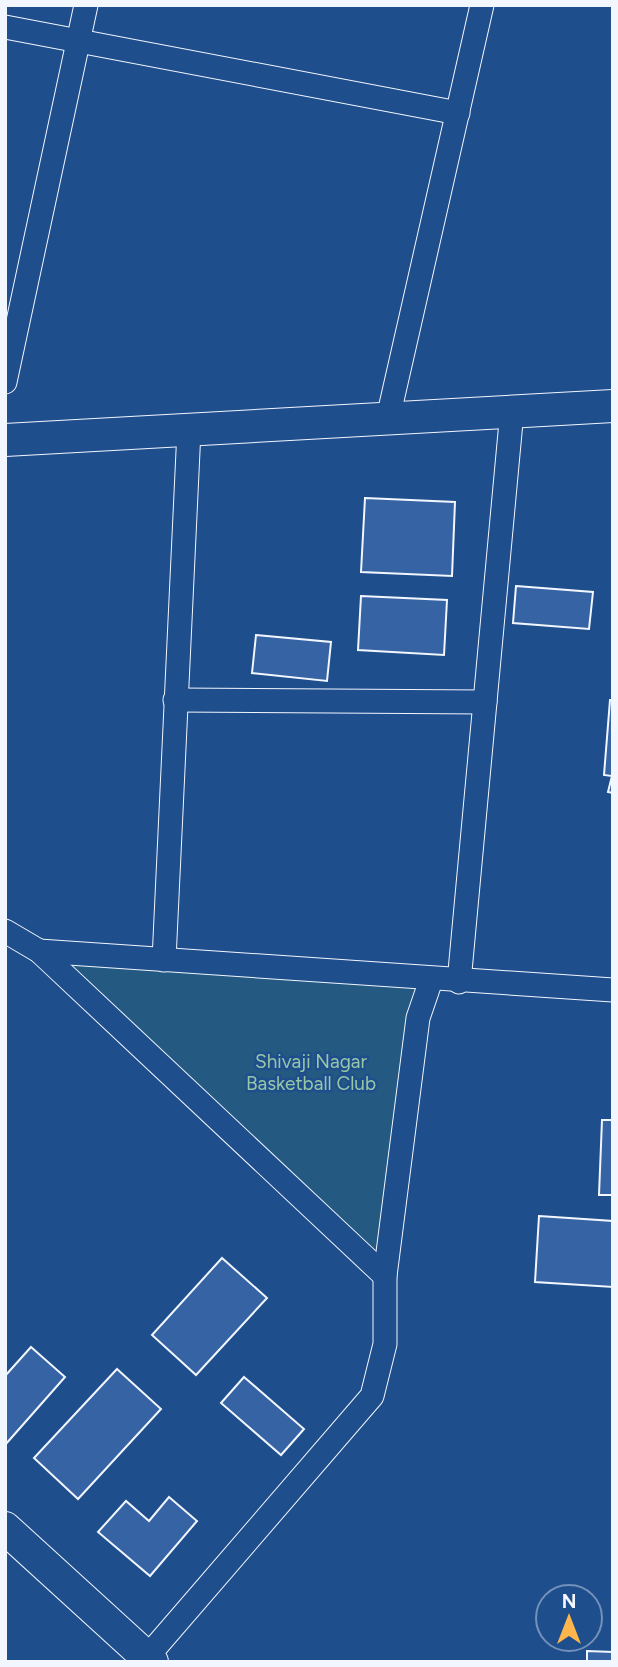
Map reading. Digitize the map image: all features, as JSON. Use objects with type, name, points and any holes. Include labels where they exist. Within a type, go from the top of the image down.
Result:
[{"type":"street","points":[[5,382],[14,308],[86,5]]},
{"type":"street","points":[[388,418],[482,5]]},
{"type":"street","points":[[5,27],[458,113]]},
{"type":"street","points":[[5,440],[613,406]]},
{"type":"street","points":[[459,982],[512,411]]},
{"type":"street","points":[[164,960],[189,430]]},
{"type":"street","points":[[175,700],[485,702]]},
{"type":"street","points":[[5,930],[39,951],[385,1276]]},
{"type":"street","points":[[39,951],[459,982],[613,990]]},
{"type":"street","points":[[5,1528],[150,1659],[372,1396],[385,1343],[385,1276],[418,1018],[431,980]]},
{"type":"green space","name":"Shivaji Nagar Basketball Club","points":[[39,951],[420,986],[378,1262]]},
{"type":"building","points":[[365,498],[455,502],[452,576],[361,572]]},
{"type":"building","points":[[516,586],[593,592],[589,629],[513,623]]},
{"type":"building","points":[[361,596],[447,600],[444,655],[358,650]]},
{"type":"building","points":[[256,635],[331,642],[327,681],[252,673]]},
{"type":"building","points":[[610,700],[613,700],[613,793],[608,792],[612,776],[604,775]]},
{"type":"building","points":[[602,1120],[613,1120],[613,1195],[599,1195]]},
{"type":"building","points":[[539,1216],[613,1221],[613,1287],[535,1282]]},
{"type":"building","points":[[222,1258],[267,1298],[196,1375],[152,1335]]},
{"type":"building","points":[[31,1347],[65,1377],[5,1445],[5,1376]]},
{"type":"building","points":[[117,1369],[161,1409],[78,1499],[34,1458]]},
{"type":"building","points":[[244,1377],[304,1429],[281,1455],[221,1403]]},
{"type":"building","points":[[169,1497],[197,1521],[150,1576],[98,1532],[126,1501],[149,1521]]},
{"type":"building","points":[[613,1652],[613,1662],[587,1662],[587,1653]]}]
